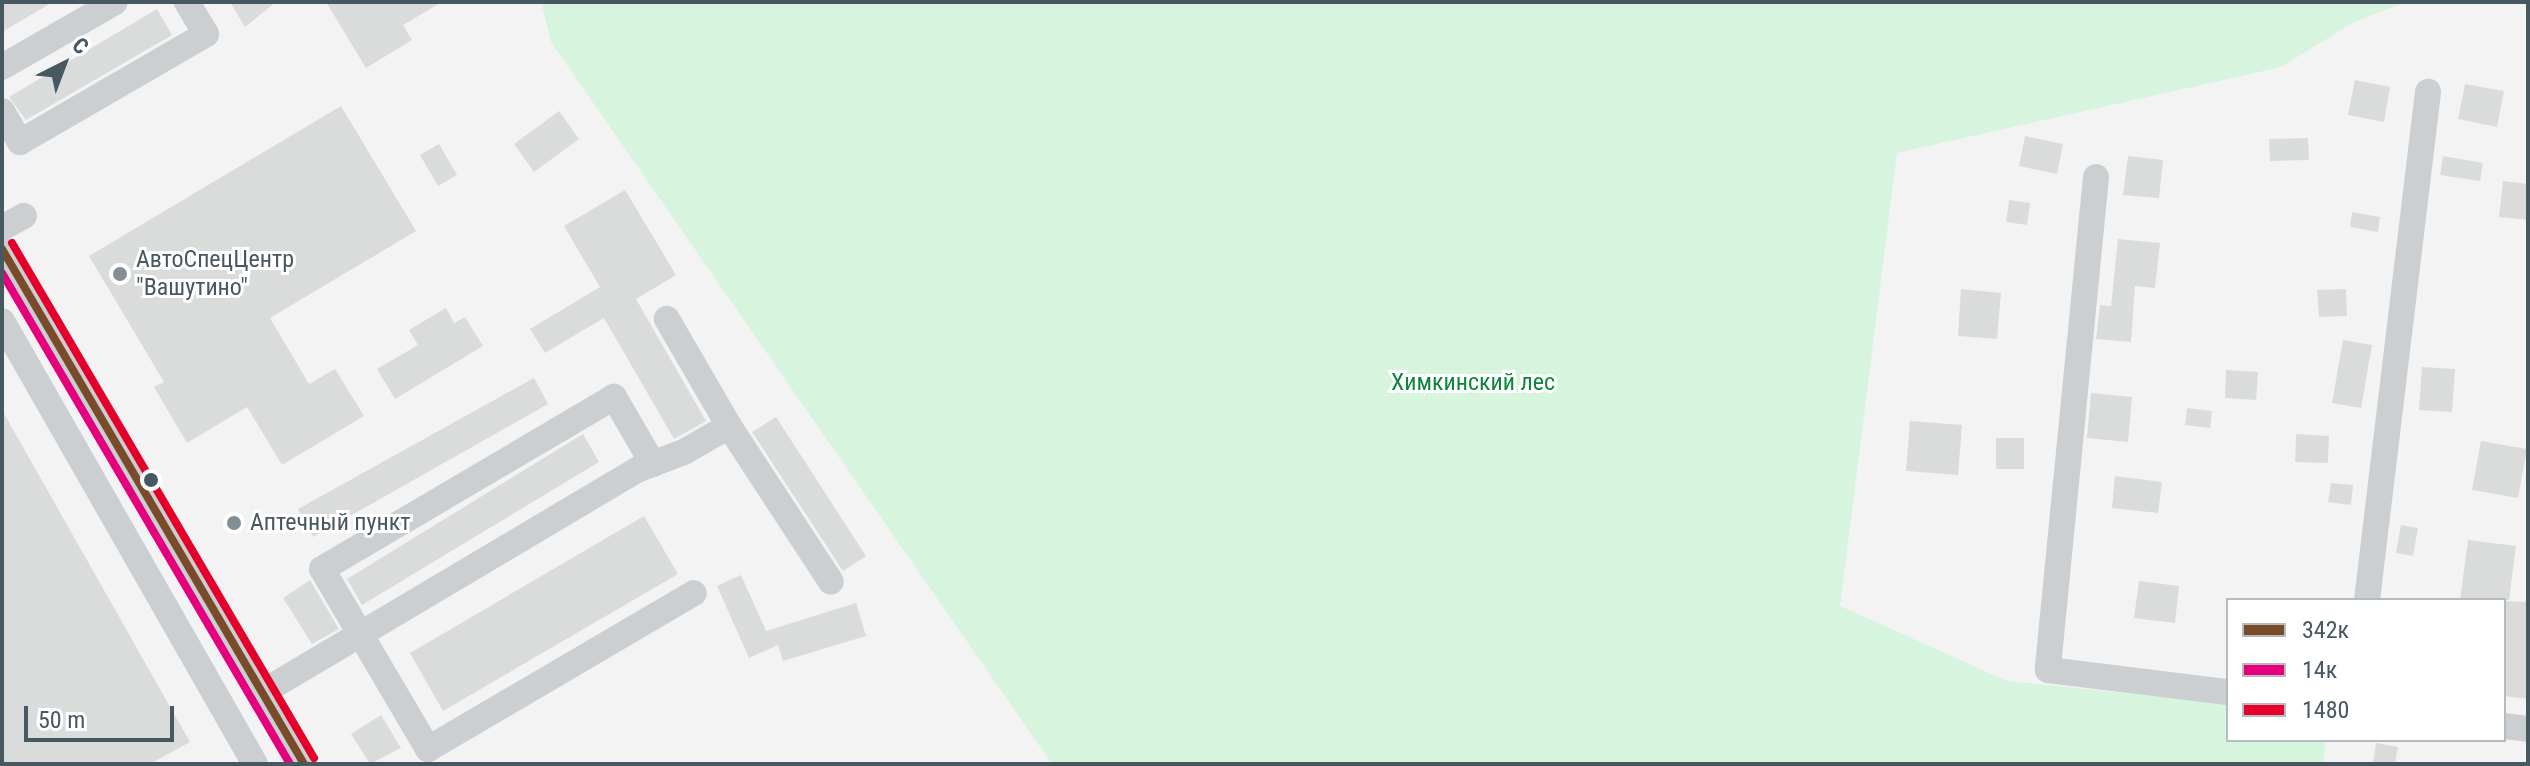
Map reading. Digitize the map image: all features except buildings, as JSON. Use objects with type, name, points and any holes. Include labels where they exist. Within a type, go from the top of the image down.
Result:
[{"type":"street","points":[[2,67],[115,2]]},
{"type":"street","points":[[2,111],[20,142],[206,34],[187,2]]},
{"type":"street","points":[[2367,598],[2428,92]]},
{"type":"street","points":[[2096,177],[2048,670],[2226,692]]},
{"type":"street","points":[[2,249],[304,764]]},
{"type":"street","points":[[667,319],[729,426],[831,582]]},
{"type":"street","points":[[2,321],[255,764]]},
{"type":"street","points":[[653,464],[614,397],[322,569],[428,749],[694,593]]},
{"type":"street","points":[[263,692],[653,464],[729,426]]},
{"type":"street","points":[[2506,726],[2528,729]]},
{"type":"green space","name":"Химкинский лес","points":[[541,2],[2406,2],[2354,22],[2281,67],[1897,153],[1840,606],[2007,681],[2226,704],[2226,742],[2326,742],[2323,764],[1052,764],[551,42]]},
{"type":"transit line","name":"1480","points":[[12,243],[314,758]]},
{"type":"transit line","name":"342к","points":[[2,249],[304,764]]},
{"type":"transit line","name":"14к","points":[[2,273],[290,764]]},
{"type":"place","name":"АвтоСпецЦентр \"Вашутино\"","points":[[120,274]]},
{"type":"place","name":"Аптечный пункт","points":[[234,523]]}]
